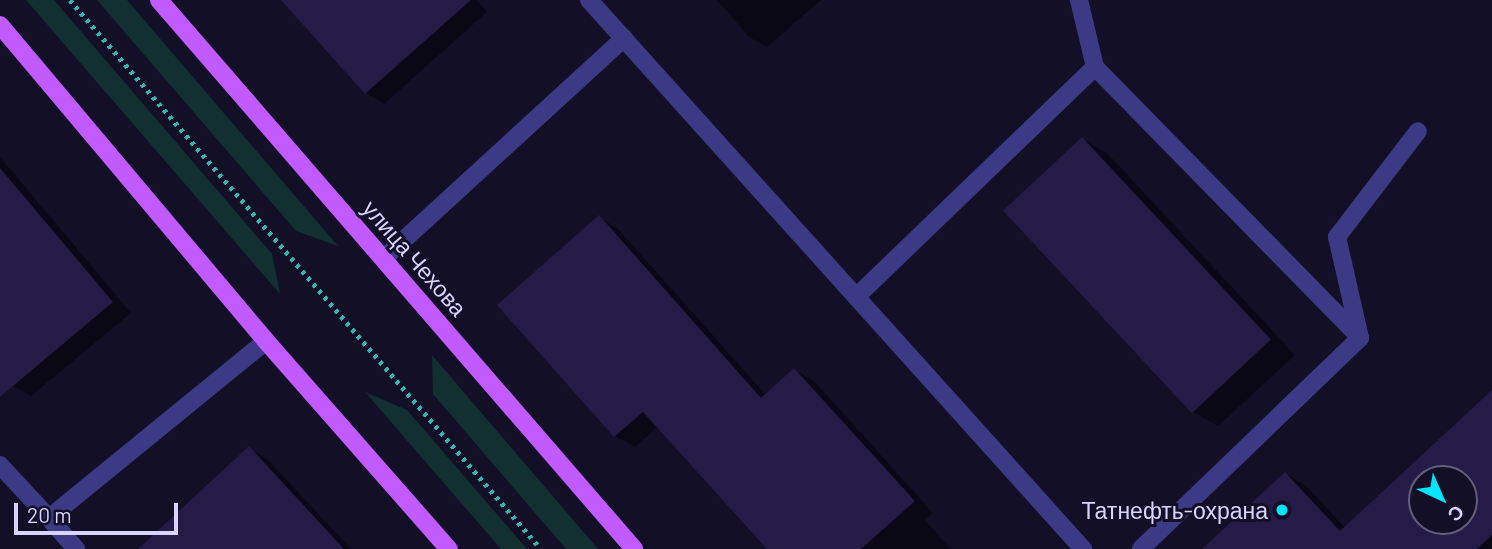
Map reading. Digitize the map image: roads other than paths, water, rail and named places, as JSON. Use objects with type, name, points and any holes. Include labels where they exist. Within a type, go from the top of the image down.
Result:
[{"type":"main road","name":"улица Чехова","points":[[159,0],[634,549]]},
{"type":"main road","points":[[0,25],[266,341],[449,549]]},
{"type":"lane","points":[[589,0],[1083,549]]},
{"type":"lane","points":[[1079,0],[1095,67],[1360,338]]},
{"type":"lane","points":[[383,259],[624,38]]},
{"type":"lane","points":[[856,297],[1095,67]]},
{"type":"lane","points":[[1360,338],[1336,237],[1418,131]]},
{"type":"lane","points":[[1141,549],[1360,338]]},
{"type":"lane","points":[[49,518],[266,341]]},
{"type":"lane","points":[[0,465],[76,549]]},
{"type":"place","name":"Татнефть-охрана","points":[[1282,510]]}]
